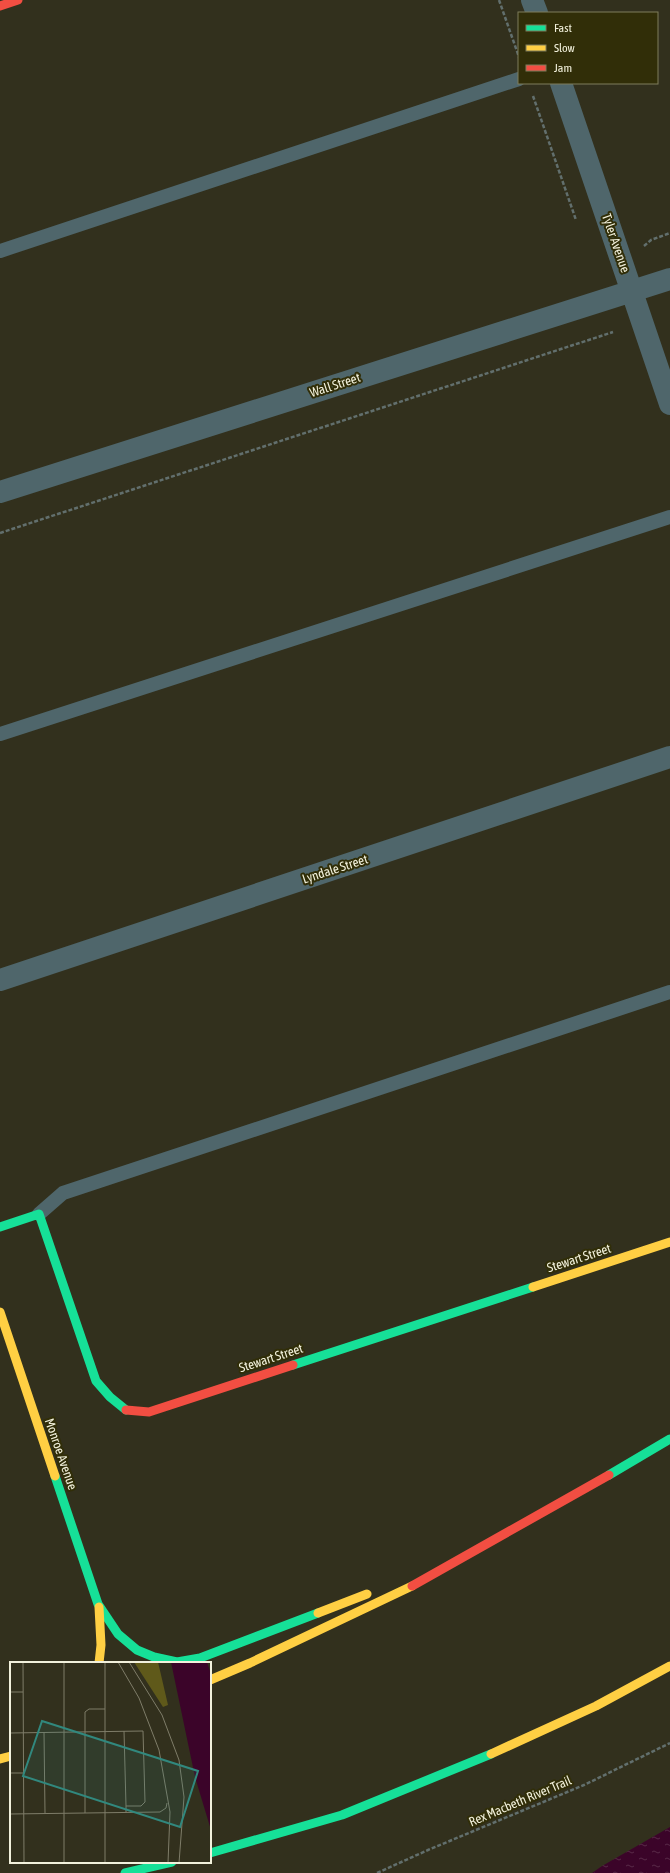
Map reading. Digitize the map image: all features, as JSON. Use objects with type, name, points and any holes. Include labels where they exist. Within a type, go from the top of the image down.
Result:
[{"type":"main road","points":[[0,6],[18,0]]},
{"type":"main road","points":[[0,1228],[39,1214]]},
{"type":"main road","name":"Stewart Street","points":[[39,1214],[96,1381],[110,1397],[128,1411],[148,1412],[670,1242]]},
{"type":"main road","name":"Monroe Avenue","points":[[0,1312],[98,1604]]},
{"type":"main road","points":[[211,1680],[398,1594],[670,1439]]},
{"type":"main road","points":[[396,1583],[463,1558]]},
{"type":"main road","points":[[98,1604],[118,1634],[137,1650],[154,1657],[177,1662],[200,1658],[374,1592]]},
{"type":"main road","points":[[98,1604],[101,1645],[99,1662]]},
{"type":"main road","points":[[211,1853],[342,1815],[466,1765],[596,1706],[670,1666]]},
{"type":"main road","points":[[125,1873],[168,1863]]},
{"type":"street","points":[[532,0],[537,12]]},
{"type":"street","name":"Tyler Avenue","points":[[561,84],[670,404]]},
{"type":"street","name":"Wall Street","points":[[0,492],[670,279]]},
{"type":"street","name":"Lyndale Street","points":[[0,980],[670,757]]},
{"type":"lane","points":[[0,251],[518,79]]},
{"type":"lane","points":[[0,734],[670,517]]},
{"type":"lane","points":[[39,1214],[64,1193],[670,992]]},
{"type":"path","points":[[499,0],[518,55]]},
{"type":"path","points":[[531,90],[577,221]]},
{"type":"path","points":[[0,533],[613,332]]},
{"type":"path","name":"Rex Macbeth River Trail","points":[[377,1873],[584,1784],[670,1744]]},
{"type":"water","points":[[670,1827],[670,1873],[592,1873],[602,1866]]},
{"type":"traffic: fast","points":[[0,1227],[39,1214],[96,1381],[110,1397],[126,1410]]},
{"type":"traffic: fast","points":[[293,1365],[533,1287]]},
{"type":"traffic: fast","points":[[609,1475],[670,1439]]},
{"type":"traffic: fast","points":[[55,1476],[98,1604]]},
{"type":"traffic: fast","points":[[98,1604],[118,1634],[137,1650],[154,1657],[177,1662],[200,1658],[318,1613]]},
{"type":"traffic: fast","points":[[211,1853],[342,1815],[491,1754]]},
{"type":"traffic: fast","points":[[125,1873],[168,1863]]},
{"type":"traffic: slow","points":[[533,1287],[670,1242]]},
{"type":"traffic: slow","points":[[0,1312],[55,1476]]},
{"type":"traffic: slow","points":[[211,1680],[250,1663],[412,1586]]},
{"type":"traffic: slow","points":[[318,1613],[367,1594]]},
{"type":"traffic: slow","points":[[99,1607],[101,1645],[99,1662]]},
{"type":"traffic: slow","points":[[491,1754],[596,1706],[670,1666]]},
{"type":"traffic: slow","points":[[0,1759],[10,1756]]},
{"type":"traffic: jam","points":[[0,6],[18,0]]},
{"type":"traffic: jam","points":[[126,1410],[149,1412],[293,1365]]},
{"type":"traffic: jam","points":[[412,1586],[609,1475]]}]
